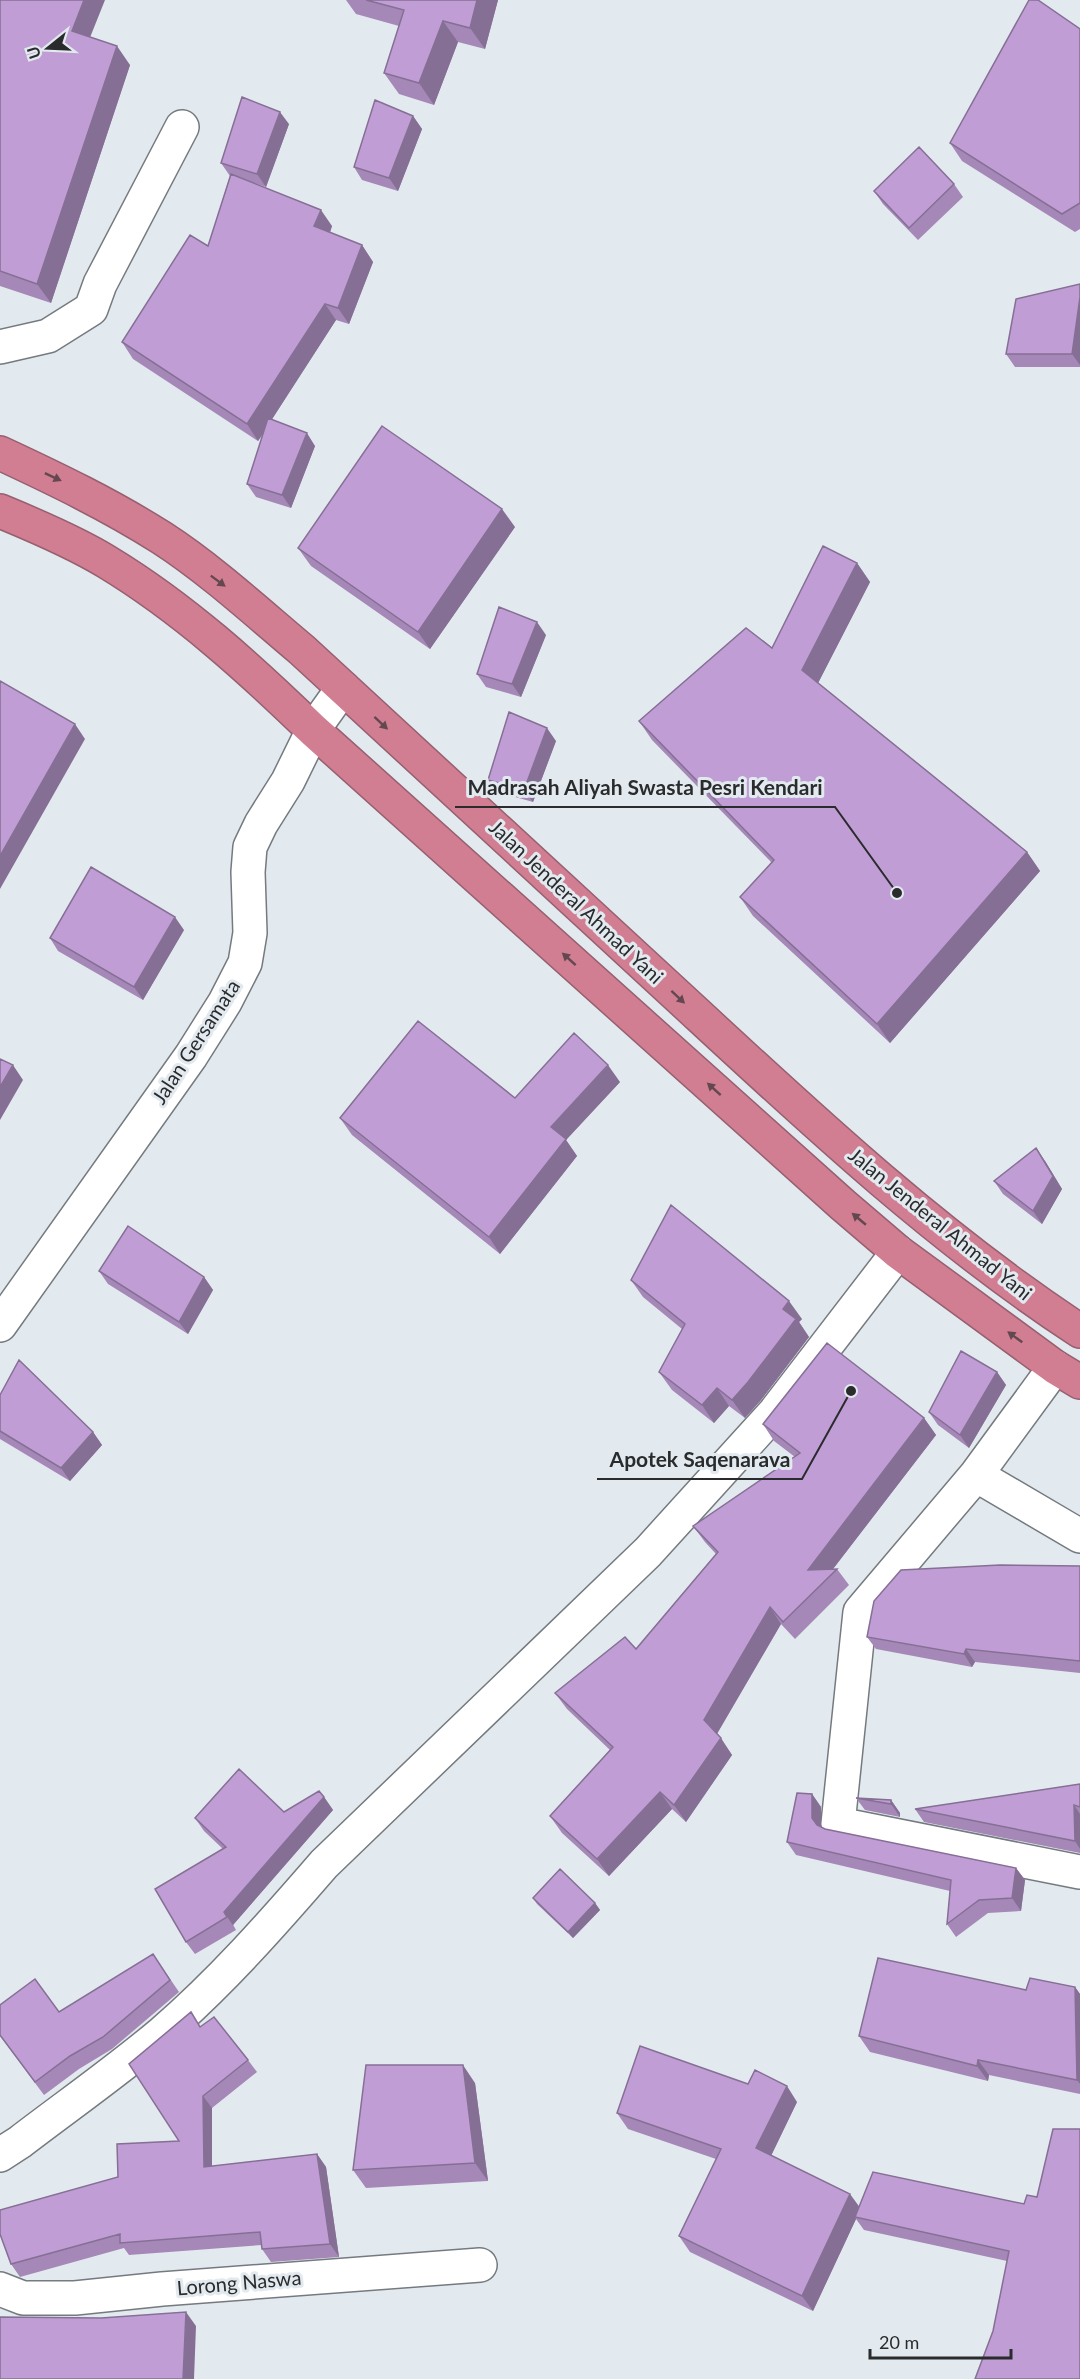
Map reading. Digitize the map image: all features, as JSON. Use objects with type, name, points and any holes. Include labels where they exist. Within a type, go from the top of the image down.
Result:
[{"type":"highway","name":"Jalan Jenderal Ahmad Yani","points":[[0,453],[74,487],[164,539],[244,602],[343,688],[782,1092],[930,1220],[1023,1294],[1080,1330]]},
{"type":"highway","points":[[0,511],[107,562],[179,613],[259,677],[313,730],[843,1205],[898,1252],[1068,1375]]},
{"type":"street","points":[[0,347],[48,336],[91,309],[100,284],[182,127]]},
{"type":"street","name":"Jalan Gersamata","points":[[0,1325],[191,1056],[225,1002],[245,963],[250,933],[248,872],[250,847],[261,824],[288,781],[313,730],[343,688]]},
{"type":"street","points":[[0,2155],[161,2033],[214,1984],[275,1921],[324,1864],[648,1552],[775,1412],[898,1252]]},
{"type":"street","points":[[1068,1375],[976,1475],[860,1612],[838,1824],[1080,1872]]},
{"type":"street","points":[[976,1475],[1080,1536]]},
{"type":"street","name":"Lorong Naswa","points":[[0,2289],[23,2298],[75,2298],[162,2289],[480,2265]]},
{"type":"building","points":[[0,0],[84,0],[72,31],[117,46],[37,284],[0,271]]},
{"type":"building","points":[[366,0],[477,0],[470,28],[443,21],[419,83],[384,73],[404,10]]},
{"type":"building","points":[[1029,0],[1038,0],[1080,29],[1080,203],[1062,214],[950,143]]},
{"type":"building","points":[[242,97],[280,112],[257,174],[221,163]]},
{"type":"building","points":[[375,100],[413,116],[389,178],[354,167]]},
{"type":"building","points":[[919,147],[954,184],[909,228],[874,191]]},
{"type":"building","points":[[231,174],[321,210],[314,226],[362,245],[338,308],[325,304],[247,424],[122,342],[190,235],[208,246]]},
{"type":"building","points":[[1080,284],[1072,354],[1006,354],[1016,299]]},
{"type":"building","points":[[268,418],[307,433],[282,495],[247,484]]},
{"type":"building","points":[[382,426],[502,509],[418,632],[298,548]]},
{"type":"building","points":[[823,546],[857,563],[802,670],[1027,852],[877,1024],[740,897],[774,860],[639,721],[746,628],[772,648]]},
{"type":"building","points":[[499,607],[537,622],[512,684],[477,674]]},
{"type":"building","points":[[0,681],[75,724],[0,856]]},
{"type":"building","points":[[509,712],[547,728],[524,790],[488,780]]},
{"type":"building","points":[[91,867],[175,917],[134,987],[50,938]]},
{"type":"building","points":[[418,1021],[515,1098],[574,1033],[608,1065],[551,1127],[566,1139],[489,1237],[340,1118]]},
{"type":"building","points":[[0,1059],[13,1065],[0,1087]]},
{"type":"building","points":[[1036,1148],[1053,1176],[1033,1211],[994,1181]]},
{"type":"building","points":[[671,1205],[789,1301],[783,1309],[796,1319],[732,1400],[717,1388],[702,1405],[659,1372],[685,1324],[631,1280]]},
{"type":"building","points":[[128,1226],[204,1277],[179,1322],[99,1271]]},
{"type":"building","points":[[827,1343],[924,1418],[808,1570],[837,1569],[783,1622],[770,1607],[704,1720],[721,1738],[674,1805],[660,1792],[597,1859],[550,1816],[613,1747],[555,1693],[625,1637],[636,1649],[718,1552],[693,1526],[800,1453],[763,1424]]},
{"type":"building","points":[[961,1351],[997,1372],[960,1435],[929,1412]]},
{"type":"building","points":[[19,1360],[93,1432],[61,1468],[0,1431],[0,1395]]},
{"type":"building","points":[[1000,1565],[1080,1566],[1080,1661],[966,1649],[964,1654],[867,1637],[874,1601],[901,1570]]},
{"type":"building","points":[[239,1769],[284,1812],[319,1791],[324,1797],[224,1912],[227,1917],[186,1942],[155,1889],[226,1847],[195,1818]]},
{"type":"building","points":[[1080,1784],[1080,1807],[1074,1805],[1075,1841],[915,1809]]},
{"type":"building","points":[[797,1793],[812,1794],[812,1818],[817,1825],[825,1829],[1016,1868],[1012,1898],[979,1900],[947,1924],[951,1880],[787,1842]]},
{"type":"building","points":[[856,1798],[891,1800],[891,1804]]},
{"type":"building","points":[[560,1869],[595,1903],[568,1932],[533,1898]]},
{"type":"building","points":[[153,1954],[170,1980],[103,2037],[70,2056],[35,2082],[0,2035],[0,2005],[35,1979],[59,2012]]},
{"type":"building","points":[[878,1958],[1026,1990],[1030,1978],[1075,1987],[1077,2080],[978,2060],[977,2066],[859,2036]]},
{"type":"building","points":[[191,2012],[200,2027],[214,2017],[248,2060],[203,2096],[204,2167],[317,2154],[330,2244],[262,2249],[260,2232],[120,2243],[120,2234],[11,2264],[0,2234],[0,2210],[118,2177],[117,2144],[179,2141],[129,2064]]},
{"type":"building","points":[[640,2046],[748,2084],[755,2070],[787,2086],[756,2148],[850,2194],[802,2296],[679,2236],[721,2149],[617,2113]]},
{"type":"building","points":[[366,2065],[463,2065],[475,2163],[353,2170]]},
{"type":"building","points":[[1053,2129],[1080,2129],[1080,2379],[975,2379],[993,2331],[1009,2251],[855,2217],[873,2172],[1024,2204],[1027,2195],[1037,2197]]},
{"type":"building","points":[[186,2312],[183,2379],[0,2379],[0,2317],[101,2318]]},
{"type":"place","name":"Madrasah Aliyah Swasta Pesri Kendari","points":[[897,893]]},
{"type":"place","name":"Apotek Saqenarava","points":[[851,1391]]}]
